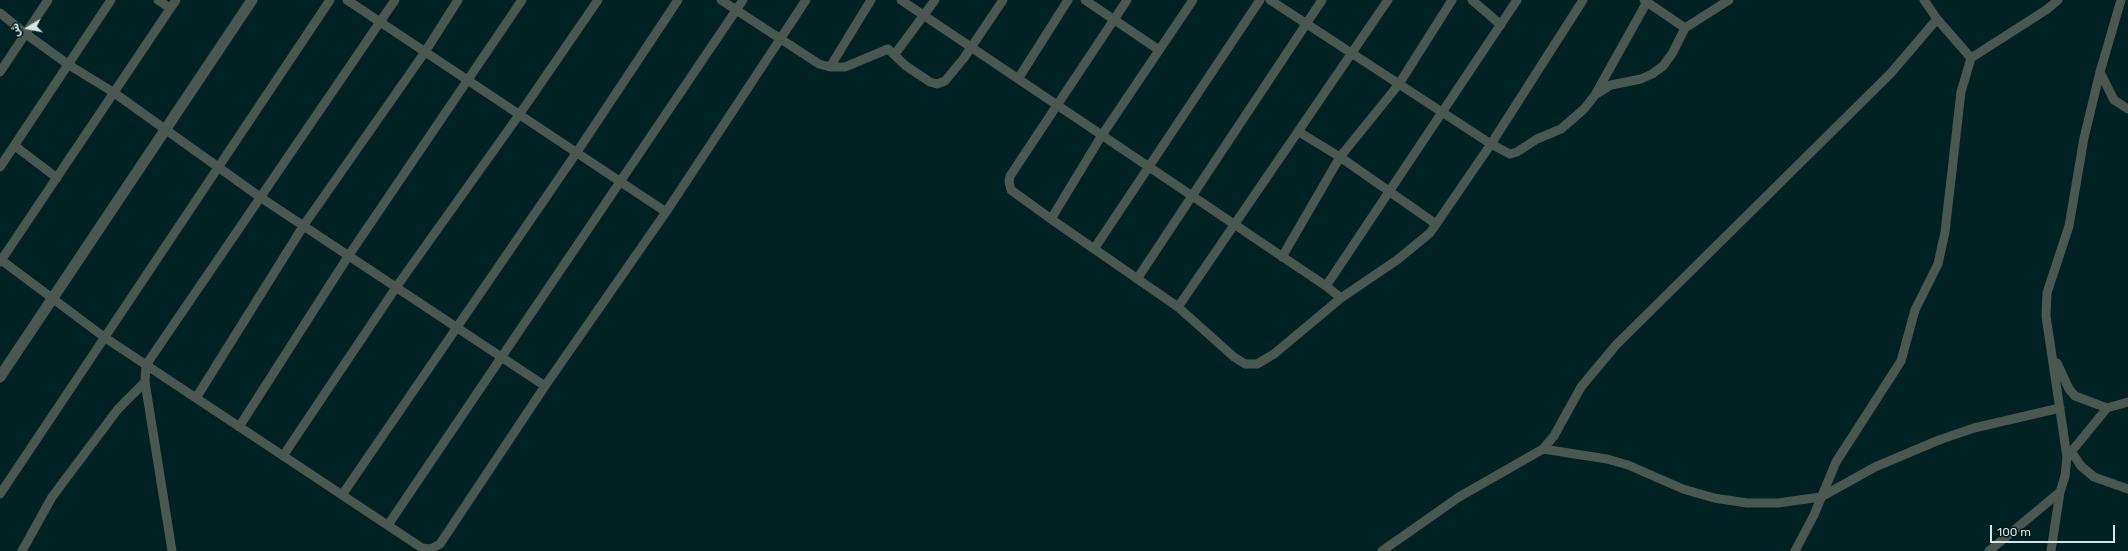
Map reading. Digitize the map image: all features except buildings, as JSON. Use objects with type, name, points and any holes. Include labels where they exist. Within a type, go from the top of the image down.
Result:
[{"type":"street","points":[[0,72],[48,0]]},
{"type":"street","points":[[0,168],[111,0]]},
{"type":"street","points":[[158,0],[170,8]]},
{"type":"street","points":[[176,0],[113,92],[57,178],[0,260],[52,297],[104,338],[422,548],[431,549],[440,544],[545,386],[666,212],[806,0]]},
{"type":"street","points":[[0,377],[52,297],[76,266],[252,0]]},
{"type":"street","points":[[0,494],[330,0]]},
{"type":"street","points":[[347,0],[666,212]]},
{"type":"street","points":[[172,551],[145,382],[146,365],[395,0]]},
{"type":"street","points":[[196,398],[304,225],[424,52],[458,0]]},
{"type":"street","points":[[239,426],[349,255],[522,0]]},
{"type":"street","points":[[283,456],[397,286],[519,115],[598,0]]},
{"type":"street","points":[[342,495],[577,152],[678,0]]},
{"type":"street","points":[[721,0],[780,40],[819,64],[830,67],[845,67],[884,49],[888,49],[906,66],[930,82],[937,84],[945,81],[972,47],[1003,0]]},
{"type":"street","points":[[388,525],[743,0]]},
{"type":"street","points":[[830,67],[871,0]]},
{"type":"street","points":[[901,0],[1326,286],[1341,298]]},
{"type":"street","points":[[895,54],[935,0]]},
{"type":"street","points":[[1018,79],[1068,0]]},
{"type":"street","points":[[1085,0],[1159,50]]},
{"type":"street","points":[[1128,0],[1010,176],[1009,182],[1011,190],[1178,307],[1234,357],[1245,364],[1257,364],[1274,354],[1341,298],[1398,260],[1430,233],[1491,144],[1583,0]]},
{"type":"street","points":[[1051,219],[1102,135],[1193,0]]},
{"type":"street","points":[[1094,249],[1260,0]]},
{"type":"street","points":[[1270,0],[1307,22],[1352,54],[1505,153],[1514,154],[1537,138],[1561,129],[1584,109],[1595,95],[1646,1],[1685,28]]},
{"type":"street","points":[[1137,279],[1322,0]]},
{"type":"street","points":[[1178,307],[1388,0]]},
{"type":"street","points":[[1282,257],[1340,157],[1399,84],[1452,0]]},
{"type":"street","points":[[1472,0],[1501,25]]},
{"type":"street","points":[[1326,286],[1443,113],[1517,0]]},
{"type":"street","points":[[1595,95],[1611,85],[1641,79],[1652,74],[1663,66],[1672,54],[1685,28],[1729,0]]},
{"type":"street","points":[[1924,0],[1937,19],[1971,58]]},
{"type":"street","points":[[1795,551],[1806,534],[1836,462],[1901,361],[1915,310],[1938,264],[1945,232],[1961,92],[1971,58],[2046,10],[2058,0]]},
{"type":"street","points":[[2051,551],[2060,492],[2069,454],[2060,408],[2046,316],[2047,293],[2068,226],[2084,138],[2100,72],[2121,0]]},
{"type":"street","points":[[0,13],[69,65],[113,92],[167,129],[217,168],[397,286],[545,386]]},
{"type":"street","points":[[1382,551],[1459,496],[1542,449],[1554,436],[1581,387],[1616,345],[1886,79],[1937,19]]},
{"type":"street","points":[[2100,72],[2107,90],[2114,100],[2128,109]]},
{"type":"street","points":[[1299,132],[1340,157],[1436,224]]},
{"type":"street","points":[[15,146],[57,178]]},
{"type":"street","points":[[2052,352],[2066,384],[2075,396],[2107,408]]},
{"type":"street","points":[[22,551],[52,497],[118,409],[145,382]]},
{"type":"street","points":[[2069,454],[2107,408],[2128,402]]},
{"type":"street","points":[[1542,449],[1614,461],[1683,489],[1714,498],[1748,503],[1778,503],[1821,498],[1875,467],[1938,440],[1974,428],[2060,408]]},
{"type":"street","points":[[2069,454],[2094,477],[2128,489]]},
{"type":"street","points":[[1989,551],[2060,492]]}]
